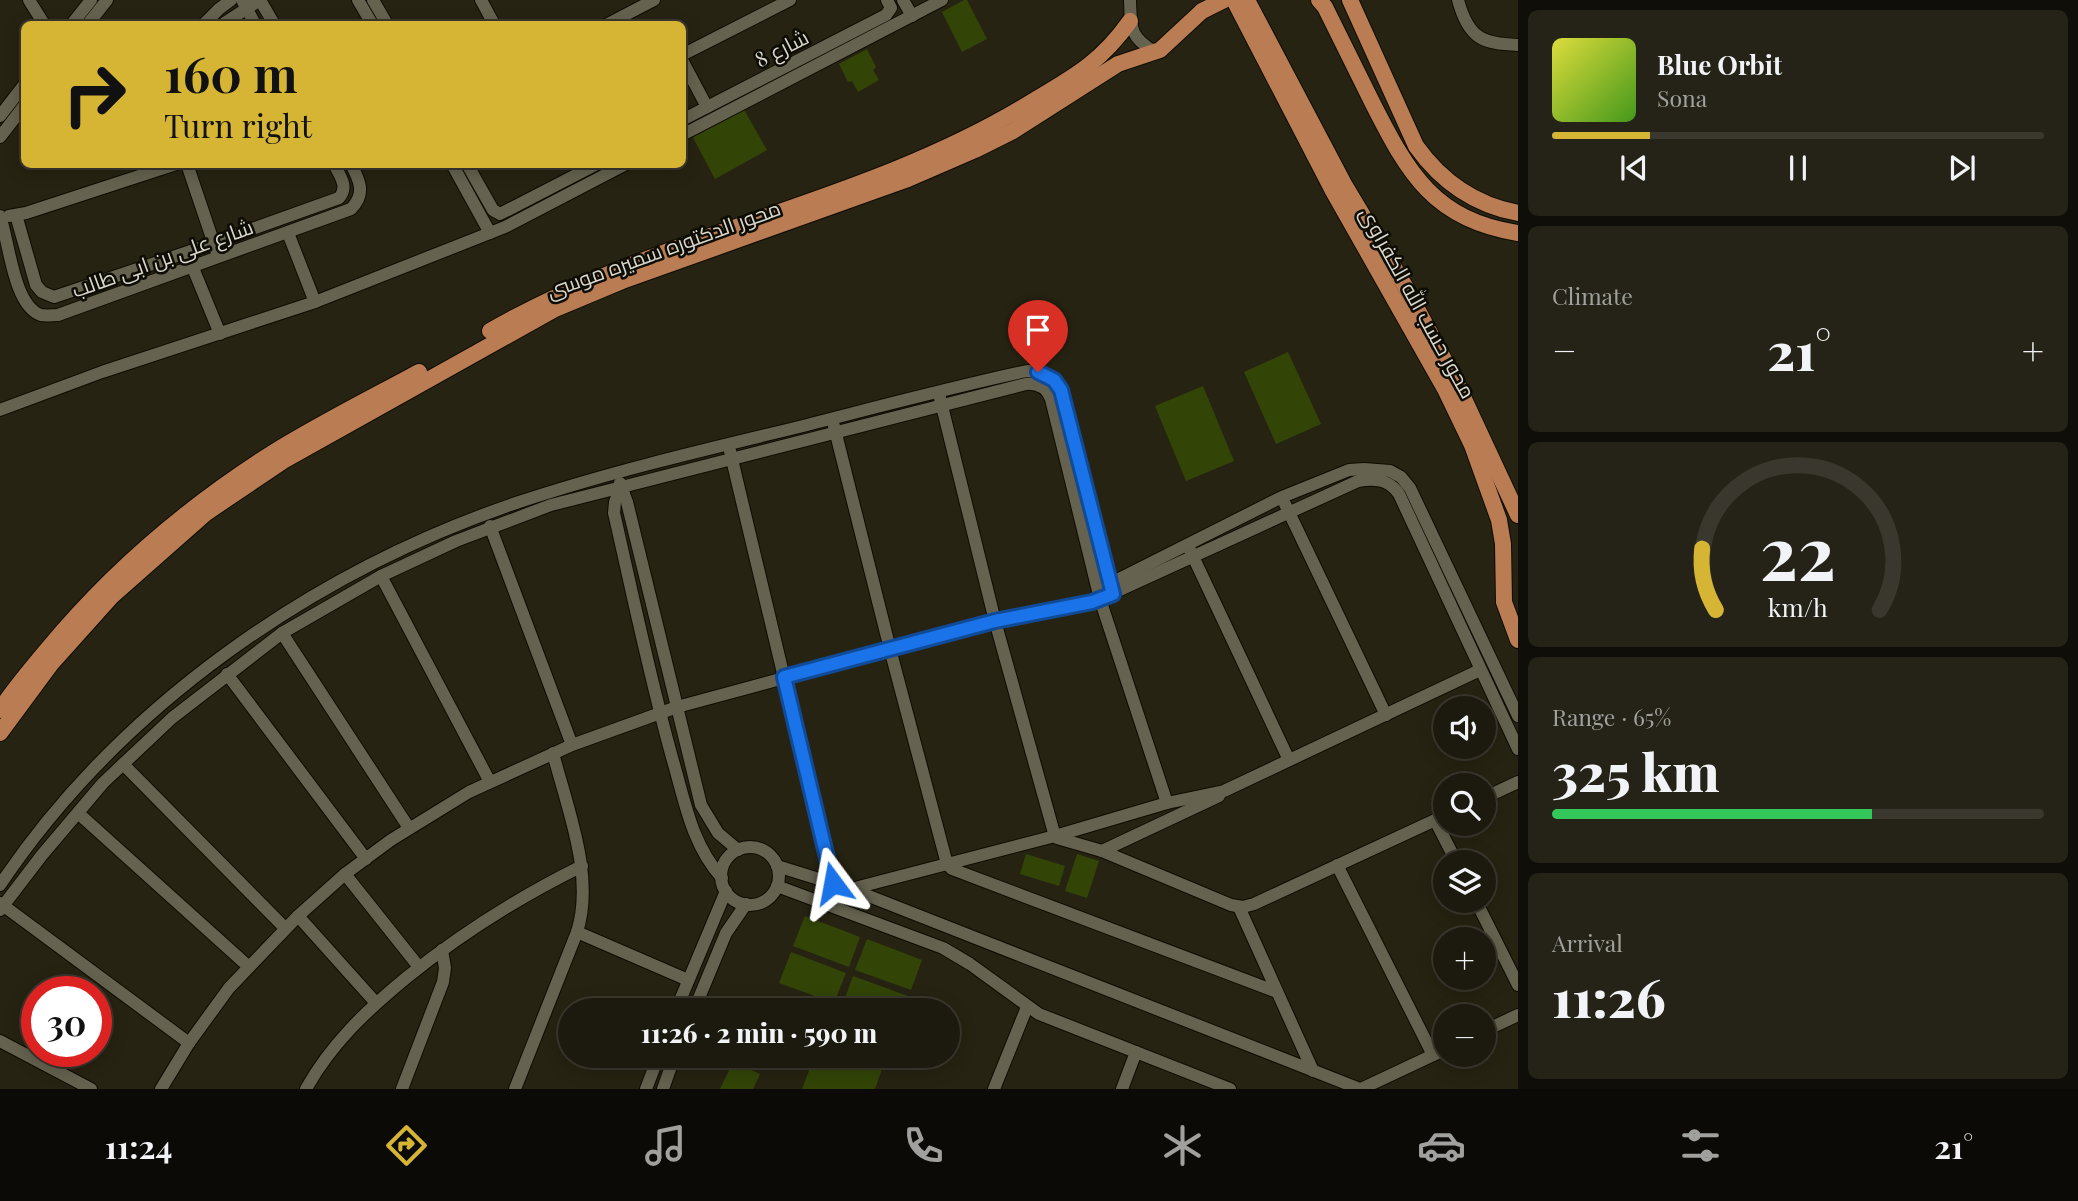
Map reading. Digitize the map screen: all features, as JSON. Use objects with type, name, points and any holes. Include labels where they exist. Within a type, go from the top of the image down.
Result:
[{"type":"main road","name":"محور الدكتوره سميره موسى","points":[[0,733],[51,664],[112,596],[206,513],[283,461],[555,309],[622,281],[930,170],[1013,131],[1118,64],[1155,52],[1171,42],[1202,11],[1224,0]]},
{"type":"main road","name":"محور حسب الله الكفراوى","points":[[1234,0],[1405,286],[1472,412],[1518,515]]},
{"type":"main road","name":"محور حسب الله الكفراوى","points":[[1247,0],[1304,138],[1445,389],[1468,436],[1499,520],[1518,640]]},
{"type":"main road","points":[[1319,0],[1325,7],[1396,149],[1412,174],[1433,195],[1458,213],[1485,226],[1518,233]]},
{"type":"main road","points":[[1350,0],[1416,146],[1424,158],[1444,179],[1468,196],[1518,213]]},
{"type":"main road","name":"محور الدكتوره سميره موسى","points":[[0,710],[72,619],[134,556],[199,503],[276,451],[551,299],[618,270],[926,156],[1006,118],[1086,69],[1106,52],[1130,21]]},
{"type":"street","points":[[29,0],[42,21]]},
{"type":"street","points":[[74,21],[91,0]]},
{"type":"street","points":[[90,21],[107,0]]},
{"type":"street","points":[[207,21],[231,0]]},
{"type":"street","points":[[226,21],[244,4],[260,0],[272,21]]},
{"type":"street","points":[[358,0],[370,21]]},
{"type":"street","points":[[373,0],[385,21]]},
{"type":"street","points":[[614,21],[654,0]]},
{"type":"street","points":[[686,56],[790,0]]},
{"type":"street","points":[[903,0],[912,16]]},
{"type":"street","points":[[686,133],[942,0]]},
{"type":"street","points":[[1129,0],[1133,32],[1138,40],[1155,52]]},
{"type":"street","points":[[1458,0],[1465,21],[1475,34],[1489,43],[1518,45]]},
{"type":"street","points":[[485,1],[493,21]]},
{"type":"street","name":"شارع 8","points":[[686,118],[887,16],[891,11],[888,2]]},
{"type":"street","points":[[244,4],[253,21]]},
{"type":"street","points":[[686,66],[707,107]]},
{"type":"street","points":[[0,116],[21,89]]},
{"type":"street","points":[[0,137],[21,110]]},
{"type":"street","points":[[0,217],[16,215],[163,168]]},
{"type":"street","points":[[188,168],[219,258]]},
{"type":"street","name":"شارع على بن ابى طالب","points":[[16,215],[36,285],[49,296],[188,252],[338,198],[344,185],[336,168]]},
{"type":"street","name":"شارع على بن ابى طالب","points":[[0,217],[19,288],[28,305],[40,314],[58,315],[351,209],[356,204],[361,189],[353,168]]},
{"type":"street","points":[[454,168],[490,233]]},
{"type":"street","points":[[470,168],[493,210],[496,214],[502,214],[589,168]]},
{"type":"street","points":[[0,410],[102,372],[315,302],[524,218],[618,168]]},
{"type":"street","points":[[288,233],[315,302]]},
{"type":"street","points":[[188,252],[220,334]]},
{"type":"street","points":[[0,885],[29,844],[65,801],[161,705],[249,638],[342,580],[452,528],[549,499],[621,486],[836,432],[1027,371],[1038,372],[1054,380],[1063,396],[1105,592],[1167,803]]},
{"type":"street","points":[[189,1043],[1,906],[78,813],[123,764],[172,718],[282,633],[381,576],[549,499],[616,472],[833,418],[940,397]]},
{"type":"street","points":[[940,397],[995,621],[1055,835],[1059,839],[1102,851],[1239,906],[1254,904],[1433,820]]},
{"type":"street","points":[[833,418],[890,649],[947,863],[952,869],[1277,992]]},
{"type":"street","points":[[728,444],[833,883]]},
{"type":"street","points":[[1190,552],[1282,497],[1349,470],[1381,475],[1399,494],[1518,749]]},
{"type":"street","points":[[616,472],[627,502],[706,815],[718,833],[738,850]]},
{"type":"street","points":[[161,1089],[189,1043],[229,988],[285,928],[345,874],[409,828],[490,782],[572,745],[677,707],[995,621],[1074,604],[1351,482],[1397,474],[1409,488],[1518,716]]},
{"type":"street","points":[[621,486],[614,513],[660,714],[696,837],[705,857],[722,878],[726,891],[732,898],[746,904],[766,900],[777,886],[777,866],[770,855],[758,848],[738,850],[724,864],[722,878]]},
{"type":"street","points":[[1282,497],[1386,715]]},
{"type":"street","points":[[490,526],[572,745]]},
{"type":"street","points":[[1190,552],[1289,760]]},
{"type":"street","points":[[381,576],[490,782]]},
{"type":"street","points":[[282,633],[409,828]]},
{"type":"street","points":[[851,889],[1167,803],[1224,791],[1480,670]]},
{"type":"street","points":[[227,674],[366,859]]},
{"type":"street","points":[[161,705],[172,718]]},
{"type":"street","points":[[515,1089],[577,932],[585,897],[582,866],[553,753]]},
{"type":"street","points":[[123,764],[285,928]]},
{"type":"street","points":[[1496,792],[1518,782]]},
{"type":"street","points":[[1102,851],[1221,795],[1224,791]]},
{"type":"street","points":[[78,813],[249,967]]},
{"type":"street","points":[[1337,865],[1433,1041]]},
{"type":"street","points":[[306,1089],[336,1043],[376,1003],[419,967],[471,927],[582,866]]},
{"type":"street","points":[[777,866],[851,889],[1361,1089],[1433,1055]]},
{"type":"street","points":[[345,874],[419,967]]},
{"type":"street","points":[[777,886],[943,948],[970,964],[1027,1007],[1054,1021],[1230,1089]]},
{"type":"street","points":[[681,998],[726,891]]},
{"type":"street","points":[[699,998],[726,933],[746,904]]},
{"type":"street","points":[[1239,906],[1313,1071]]},
{"type":"street","points":[[1482,913],[1518,985]]},
{"type":"street","points":[[298,916],[376,1003]]},
{"type":"street","points":[[577,932],[688,979]]},
{"type":"street","points":[[402,1089],[443,982],[445,968],[442,950]]},
{"type":"street","points":[[994,1089],[1027,1007]]},
{"type":"street","points":[[1496,1025],[1518,1015]]},
{"type":"street","points":[[0,1041],[91,1089]]},
{"type":"street","points":[[1122,1089],[1136,1052]]},
{"type":"street","points":[[646,1089],[654,1068]]},
{"type":"street","points":[[663,1089],[670,1068]]},
{"type":"green space","points":[[967,0],[987,39],[962,52],[942,12]]},
{"type":"green space","points":[[867,49],[879,80],[858,92],[852,81],[848,82],[839,64]]},
{"type":"green space","points":[[742,106],[767,150],[715,179],[691,134]]},
{"type":"green space","points":[[1288,352],[1321,424],[1276,444],[1244,372]]},
{"type":"green space","points":[[1203,386],[1234,461],[1186,481],[1155,406]]},
{"type":"green space","points":[[1026,854],[1065,866],[1059,886],[1020,874]]},
{"type":"green space","points":[[1077,854],[1099,861],[1087,898],[1065,891]]},
{"type":"green space","points":[[805,916],[860,937],[849,967],[793,946]]},
{"type":"green space","points":[[867,939],[922,960],[911,990],[855,970]]},
{"type":"green space","points":[[791,952],[846,973],[836,998],[820,998],[779,983]]},
{"type":"green space","points":[[853,976],[908,996],[907,998],[845,998]]},
{"type":"green space","points":[[730,1068],[746,1068],[760,1074],[753,1089],[720,1089]]},
{"type":"green space","points":[[810,1068],[882,1068],[875,1089],[802,1089]]},
{"type":"route","points":[[833,883],[784,677],[995,621],[1092,602],[1113,594],[1061,390],[1049,376],[1038,372]]}]
